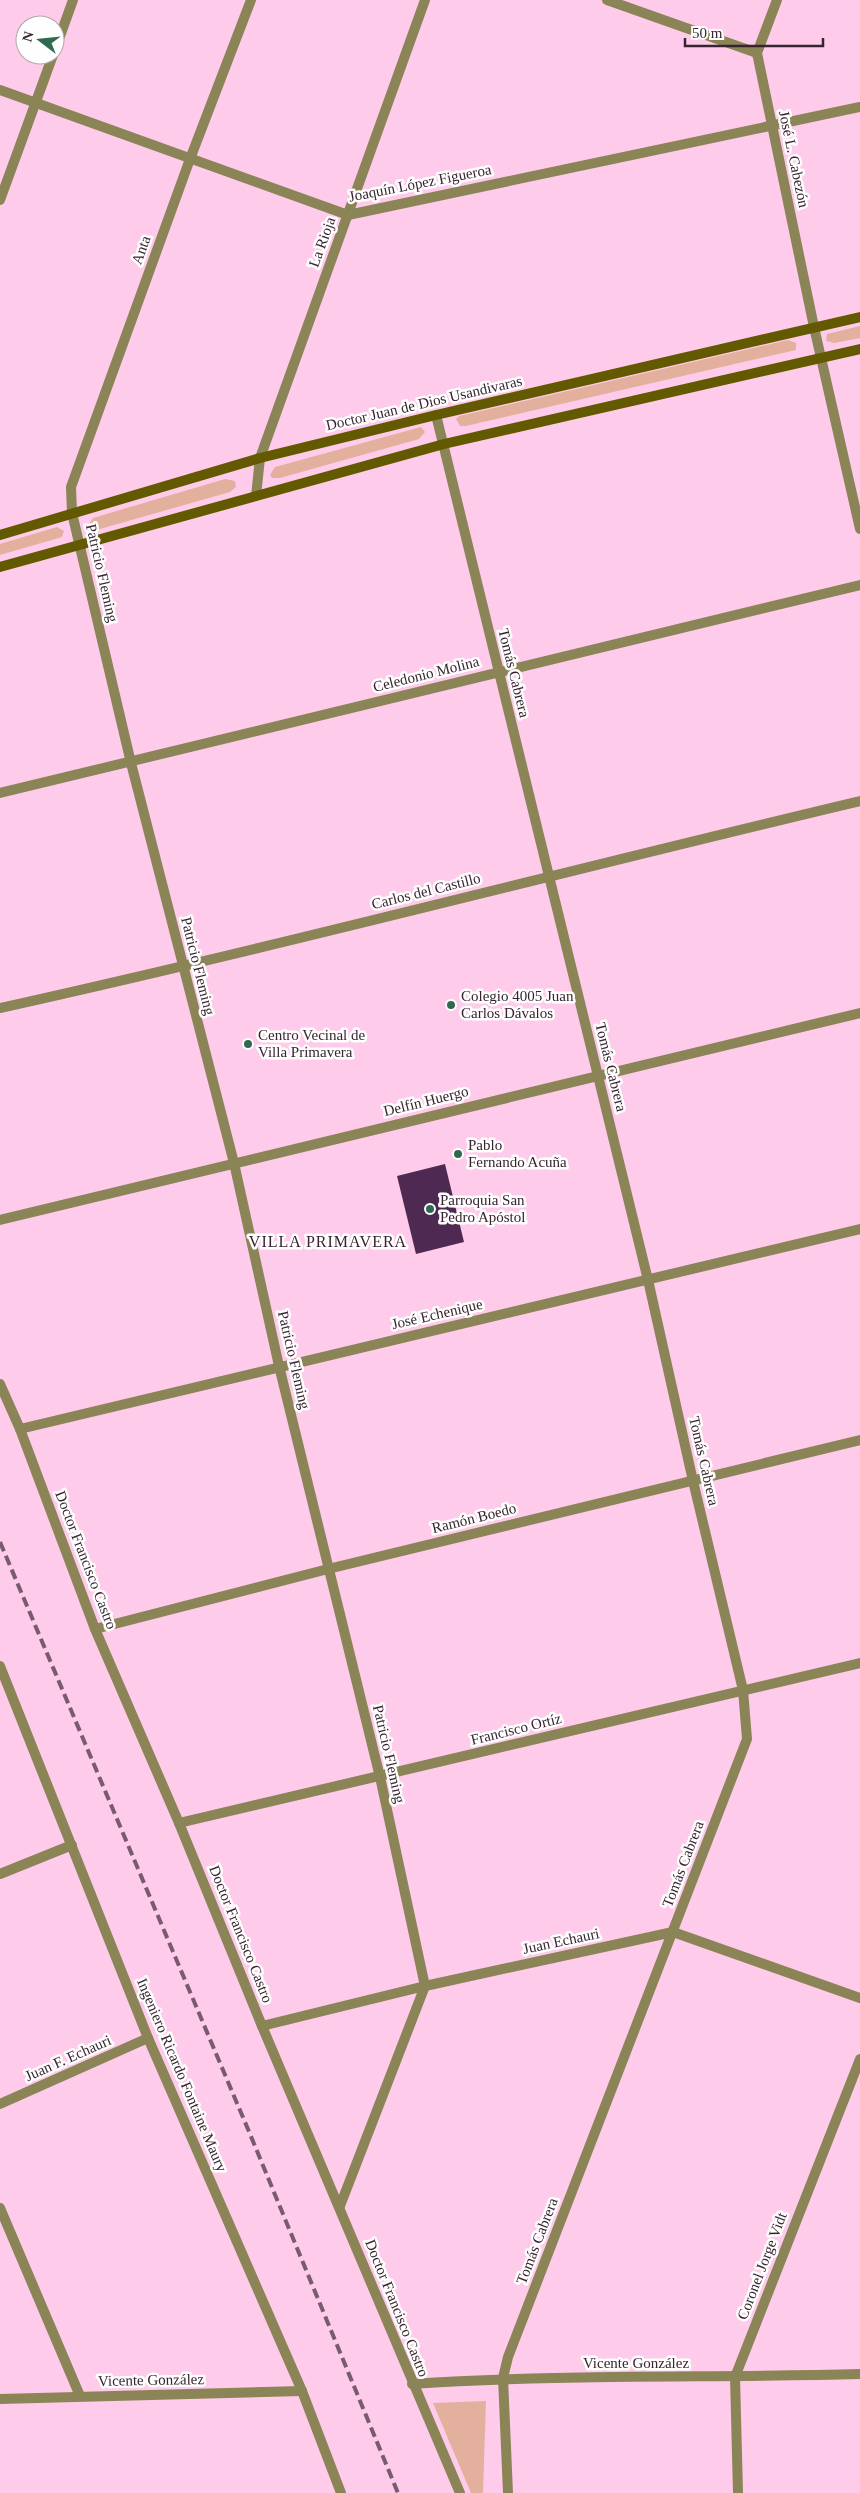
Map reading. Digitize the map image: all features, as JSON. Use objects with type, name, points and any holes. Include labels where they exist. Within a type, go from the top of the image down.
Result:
[{"type":"main road","name":"Doctor Juan de Dios Usandivaras","points":[[0,535],[260,458],[436,415],[860,317]]},
{"type":"main road","points":[[0,567],[444,444],[860,349]]},
{"type":"street","points":[[65,22],[73,0]]},
{"type":"street","name":"Anta","points":[[72,513],[72,487],[190,159],[251,0]]},
{"type":"street","name":"La Rioja","points":[[256,496],[260,458],[425,0]]},
{"type":"street","points":[[606,0],[757,52],[777,0]]},
{"type":"street","name":"José L. Cabezón","points":[[757,52],[814,327],[860,529]]},
{"type":"street","points":[[0,200],[49,65]]},
{"type":"street","name":"Joaquín López Figueroa","points":[[0,90],[348,214],[860,107]]},
{"type":"street","name":"Tomás Cabrera","points":[[436,415],[648,1280],[693,1481],[743,1690],[746,1739],[508,2357],[503,2378],[508,2493]]},
{"type":"street","name":"Patricio Fleming","points":[[72,513],[131,763],[234,1163],[328,1569],[380,1777],[425,1986]]},
{"type":"street","name":"Celedonio Molina","points":[[0,794],[860,585]]},
{"type":"street","name":"Carlos del Castillo","points":[[0,1008],[183,967],[548,875],[860,802]]},
{"type":"street","name":"Delfín Huergo","points":[[0,1220],[597,1075],[860,1014]]},
{"type":"street","name":"José Echenique","points":[[20,1429],[860,1228]]},
{"type":"street","name":"Doctor Francisco Castro","points":[[0,1384],[20,1429],[95,1629],[179,1823],[262,2026],[340,2206],[412,2384],[460,2493]]},
{"type":"street","name":"Ramón Boedo","points":[[95,1629],[328,1569],[860,1440]]},
{"type":"street","name":"Francisco Ortíz","points":[[179,1823],[860,1663]]},
{"type":"street","name":"Ingeniero Ricardo Fontaine Maury","points":[[0,1666],[148,2038],[302,2391],[340,2493]]},
{"type":"street","points":[[0,1874],[72,1845]]},
{"type":"street","points":[[673,1932],[860,1998]]},
{"type":"street","name":"Juan Echauri","points":[[262,2026],[425,1986],[673,1932]]},
{"type":"street","points":[[340,2206],[425,1986]]},
{"type":"street","name":"Juan F. Echauri","points":[[0,2104],[148,2038]]},
{"type":"street","name":"Coronel Jorge Vidt","points":[[738,2493],[735,2377],[860,2058]]},
{"type":"street","points":[[0,2208],[80,2396]]},
{"type":"street","name":"Vicente González","points":[[412,2384],[503,2378],[735,2377],[860,2374]]},
{"type":"street","name":"Vicente González","points":[[0,2399],[302,2391]]},
{"type":"shaded area","points":[[860,326],[860,338],[834,343],[826,341],[827,334]]},
{"type":"shaded area","points":[[788,340],[796,343],[796,350],[466,426],[460,426],[456,419],[459,416]]},
{"type":"shaded area","points":[[421,427],[425,432],[419,439],[280,478],[272,478],[270,475],[275,467]]},
{"type":"shaded area","points":[[225,479],[235,481],[236,487],[230,492],[100,529],[94,529],[89,524],[93,518]]},
{"type":"shaded area","points":[[57,527],[64,531],[62,537],[0,555],[0,544]]},
{"type":"shaded area","points":[[486,2401],[483,2493],[471,2493],[433,2403]]},
{"type":"building","name":"Parroquia San Pedro Apóstol","points":[[445,1164],[464,1242],[416,1254],[397,1176]]},
{"type":"railway","points":[[0,1542],[250,2134],[398,2493]]},
{"type":"place","name":"Colegio 4005 Juan Carlos Dávalos","points":[[451,1005]]},
{"type":"place","name":"Centro Vecinal de Villa Primavera","points":[[248,1044]]},
{"type":"place","name":"Pablo Fernando Acuña","points":[[458,1154]]},
{"type":"place","name":"Parroquia San Pedro Apóstol","points":[[430,1209]]},
{"type":"district","name":"VILLA PRIMAVERA","points":[[328,1241]]}]
